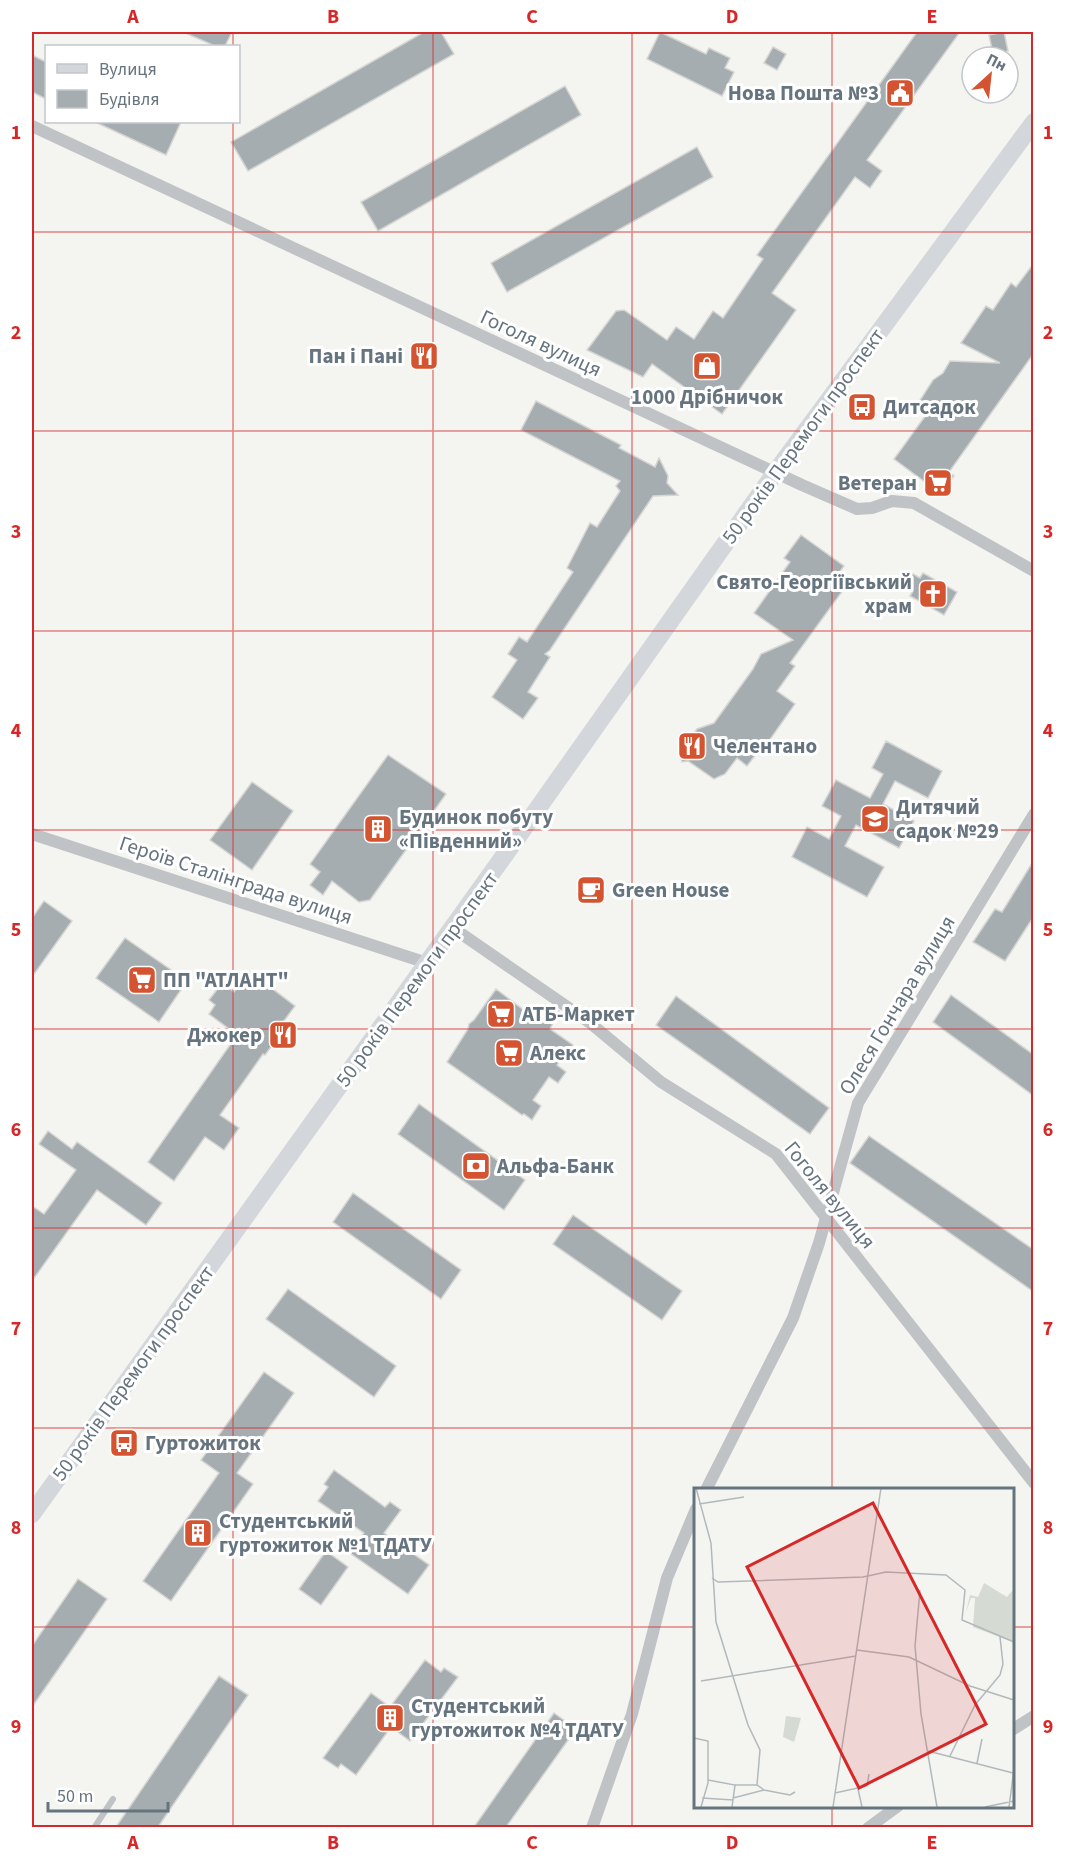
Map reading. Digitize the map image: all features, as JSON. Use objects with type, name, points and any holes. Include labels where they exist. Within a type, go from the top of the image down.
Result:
[{"type":"main road","name":"50 років Перемоги проспект","points":[[32,1514],[453,928],[775,473],[1034,122]]},
{"type":"street","name":"Гоголя вулиця","points":[[32,126],[775,473],[857,509],[872,508],[892,501],[914,503],[1034,571]]},
{"type":"street","name":"Олеся Гончара вулиця","points":[[707,1488],[793,1318],[819,1243],[858,1103],[1034,814]]},
{"type":"street","name":"Героїв Сталінграда вулиця","points":[[32,834],[428,963]]},
{"type":"street","name":"Гоголя вулиця","points":[[453,928],[589,1022],[661,1082],[776,1154],[1034,1483]]},
{"type":"street","points":[[592,1827],[632,1714],[667,1578],[694,1514]]},
{"type":"street","points":[[1014,1729],[1034,1716]]},
{"type":"street","points":[[868,1827],[895,1808]]},
{"type":"lane","points":[[94,1827],[113,1799]]},
{"type":"building","points":[[183,32],[232,32],[226,45],[213,45]]},
{"type":"building","points":[[424,32],[441,32],[454,54],[248,171],[231,142]]},
{"type":"building","points":[[660,32],[706,54],[709,48],[730,58],[725,68],[734,72],[722,96],[647,59]]},
{"type":"building","points":[[917,32],[960,32],[867,160],[882,171],[870,188],[855,177],[772,293],[796,310],[722,414],[652,364],[643,377],[587,350],[616,311],[624,310],[667,340],[676,327],[694,339],[713,311],[723,318],[763,259],[757,255]]},
{"type":"building","points":[[1004,32],[1007,45],[991,45],[989,35]]},
{"type":"building","points":[[773,47],[786,54],[777,70],[764,63]]},
{"type":"building","points":[[32,55],[45,62],[45,98],[32,92]]},
{"type":"building","points":[[565,86],[581,115],[378,231],[361,202]]},
{"type":"building","points":[[97,123],[181,123],[166,155]]},
{"type":"building","points":[[697,147],[713,177],[507,292],[491,263]]},
{"type":"building","points":[[1034,263],[1034,353],[949,472],[954,476],[941,494],[894,459],[926,415],[917,405],[933,380],[943,373],[950,361],[1000,363],[961,343],[986,306],[993,310],[1011,283],[1016,287]]},
{"type":"building","points":[[536,401],[621,445],[619,448],[655,467],[659,458],[668,476],[667,483],[678,495],[653,496],[550,650],[545,654],[550,657],[528,692],[538,698],[523,719],[492,697],[517,660],[508,654],[519,637],[527,642],[573,572],[567,568],[590,523],[597,527],[620,491],[616,486],[620,481],[521,430]]},
{"type":"building","points":[[801,535],[844,566],[838,574],[849,582],[790,663],[795,666],[777,691],[795,704],[759,755],[757,753],[747,766],[737,758],[725,774],[714,779],[688,761],[682,762],[680,753],[697,729],[714,723],[753,669],[761,654],[793,640],[754,613],[790,562],[784,558]]},
{"type":"building","name":"Свято-Георгіївський храм","points":[[908,571],[920,578],[923,573],[957,592],[944,615],[910,596],[913,591],[901,584]]},
{"type":"building","name":"Дитячий садок №29","points":[[886,741],[942,771],[928,798],[895,781],[883,804],[914,821],[899,848],[856,825],[845,846],[884,867],[867,897],[792,857],[807,827],[829,839],[841,816],[822,806],[836,780],[870,798],[883,774],[872,768]]},
{"type":"building","name":"Будинок побуту «Південний»","points":[[388,755],[446,794],[370,900],[359,902],[332,881],[323,895],[310,885],[320,872],[310,864]]},
{"type":"building","points":[[252,782],[293,811],[252,870],[210,840]]},
{"type":"building","points":[[1034,860],[1034,916],[1005,961],[973,942],[995,909],[1002,912]]},
{"type":"building","points":[[44,901],[72,921],[32,977],[32,918]]},
{"type":"building","name":"ПП \"АТЛАНТ\"","points":[[125,938],[187,981],[159,1022],[96,978]]},
{"type":"building","points":[[249,971],[295,1006],[275,1033],[279,1036],[265,1055],[263,1054],[220,1115],[239,1128],[224,1150],[205,1137],[174,1181],[148,1162],[237,1035],[209,1014],[215,1005],[209,1000],[222,983],[234,992]]},
{"type":"building","name":"Алекс","points":[[496,989],[541,1023],[553,1007],[559,1011],[550,1029],[573,1045],[557,1065],[566,1072],[558,1083],[549,1077],[533,1100],[541,1106],[532,1120],[447,1062],[469,1024]]},
{"type":"building","points":[[951,995],[1034,1055],[1034,1096],[933,1022]]},
{"type":"building","points":[[676,996],[829,1108],[810,1134],[656,1025]]},
{"type":"building","points":[[419,1104],[525,1180],[504,1210],[398,1134]]},
{"type":"building","points":[[48,1131],[72,1149],[77,1142],[162,1203],[146,1225],[97,1190],[32,1281],[32,1206],[44,1214],[76,1170],[39,1144]]},
{"type":"building","points":[[869,1136],[1034,1250],[1034,1292],[850,1163]]},
{"type":"building","points":[[353,1193],[461,1270],[441,1299],[333,1222]]},
{"type":"building","points":[[573,1215],[682,1291],[662,1320],[553,1244]]},
{"type":"building","points":[[288,1289],[396,1366],[374,1397],[266,1319]]},
{"type":"building","name":"Студентський гуртожиток №1 ТДАТУ","points":[[264,1372],[294,1393],[237,1473],[253,1484],[171,1601],[143,1581],[219,1473],[201,1460]]},
{"type":"building","points":[[334,1470],[385,1507],[390,1502],[401,1510],[384,1533],[429,1565],[408,1594],[350,1553],[364,1533],[318,1501],[328,1487],[324,1484]]},
{"type":"building","points":[[326,1551],[348,1567],[321,1605],[299,1589]]},
{"type":"building","points":[[78,1579],[107,1599],[32,1707],[32,1646]]},
{"type":"building","name":"Студентський гуртожиток №4 ТДАТУ","points":[[425,1660],[441,1672],[444,1668],[458,1677],[410,1741],[391,1727],[356,1775],[341,1764],[338,1768],[323,1758],[371,1693],[390,1707]]},
{"type":"building","points":[[219,1676],[248,1695],[158,1827],[116,1827]]},
{"type":"building","points":[[554,1713],[576,1729],[506,1827],[474,1827]]},
{"type":"place","name":"Нова Пошта №3","points":[[900,93]]},
{"type":"place","name":"Пан і Пані","points":[[424,356]]},
{"type":"place","name":"1000 Дрібничок","points":[[707,366]]},
{"type":"place","name":"Дитсадок","points":[[862,407]]},
{"type":"place","name":"Ветеран","points":[[938,483]]},
{"type":"place","name":"Свято-Георгіївський храм","points":[[933,594]]},
{"type":"place","name":"Челентано","points":[[692,746]]},
{"type":"place","name":"Дитячий садок №29","points":[[875,819]]},
{"type":"place","name":"Будинок побуту «Південний»","points":[[378,829]]},
{"type":"place","name":"Green House","points":[[591,890]]},
{"type":"place","name":"ПП \"АТЛАНТ\"","points":[[142,980]]},
{"type":"place","name":"АТБ-Маркет","points":[[501,1014]]},
{"type":"place","name":"Джокер","points":[[283,1035]]},
{"type":"place","name":"Алекс","points":[[509,1053]]},
{"type":"place","name":"Альфа-Банк","points":[[476,1166]]},
{"type":"place","name":"Гуртожиток","points":[[124,1443]]},
{"type":"place","name":"Студентський гуртожиток №1 ТДАТУ","points":[[198,1533]]},
{"type":"place","name":"Студентський гуртожиток №4 ТДАТУ","points":[[390,1718]]}]
